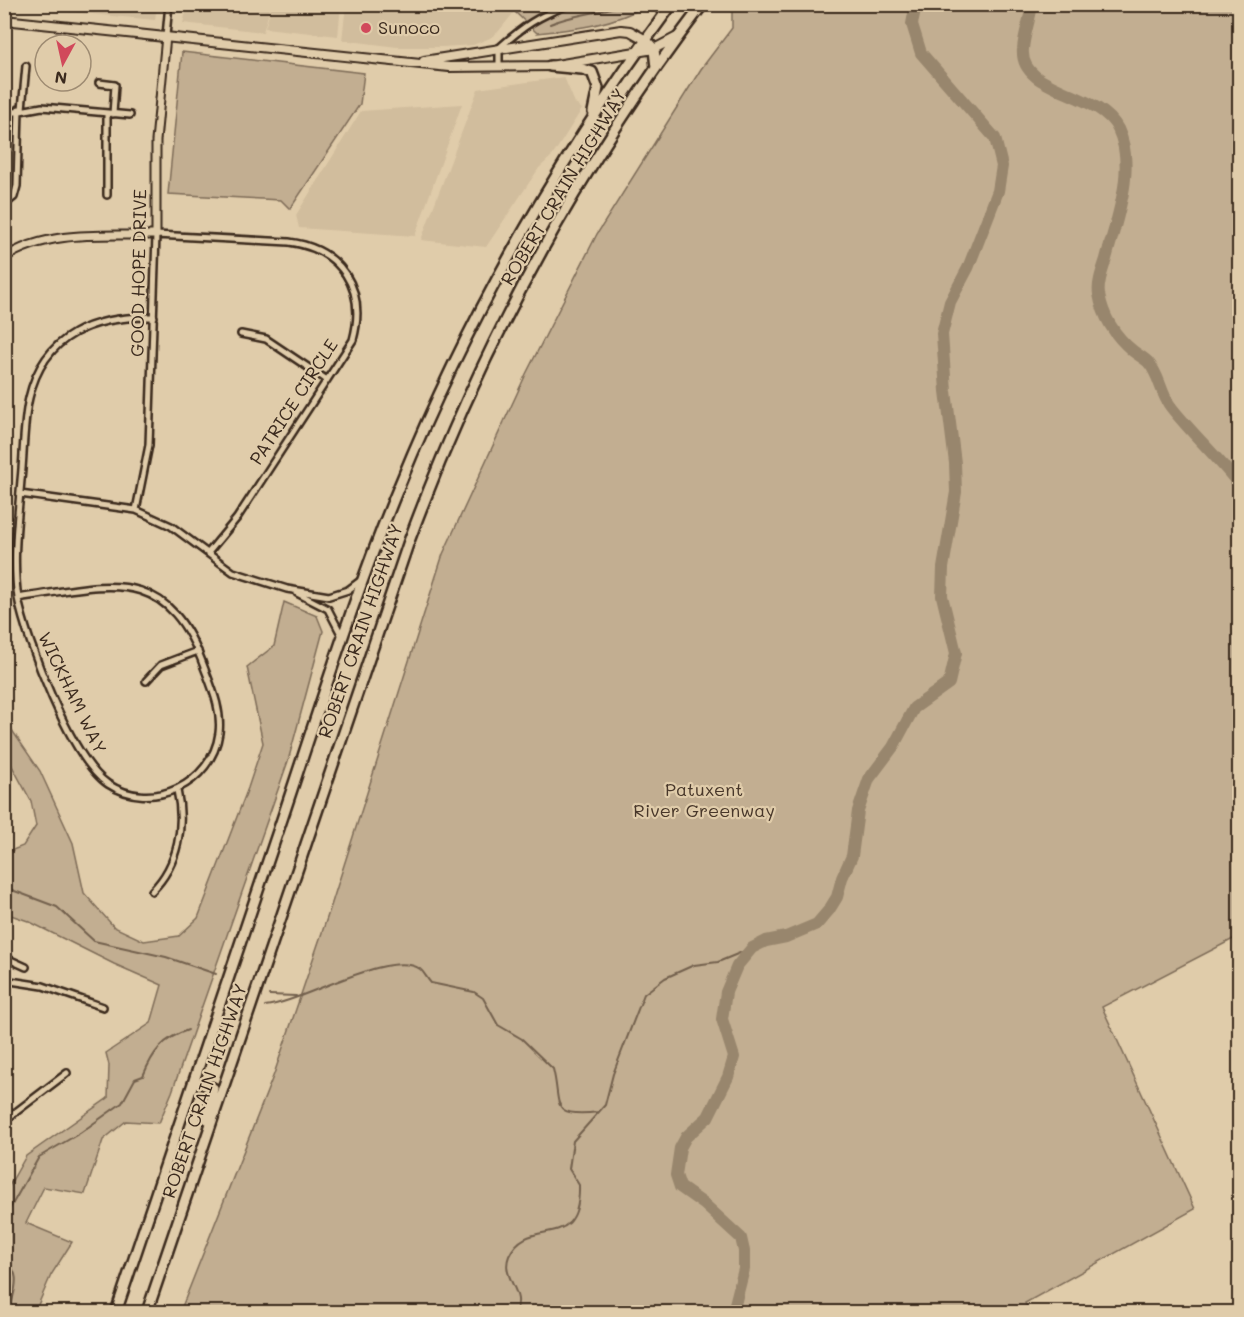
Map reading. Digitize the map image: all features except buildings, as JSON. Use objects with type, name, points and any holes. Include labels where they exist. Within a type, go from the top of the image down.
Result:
[{"type":"highway","name":"ROBERT CRAIN HIGHWAY","points":[[116,1312],[343,639],[409,461],[466,339],[522,233],[592,118],[672,4]]},
{"type":"highway","name":"ROBERT CRAIN HIGHWAY","points":[[147,1312],[396,576],[438,464],[490,350],[534,264],[584,179],[655,70],[703,4]]},
{"type":"highway","points":[[646,40],[654,49],[657,58],[655,70]]},
{"type":"highway","points":[[550,66],[588,70],[596,77],[598,88],[592,118]]},
{"type":"highway","points":[[194,1081],[211,1086],[213,1092],[199,1159]]},
{"type":"main road","points":[[4,20],[419,62],[449,67],[550,66],[654,49],[680,34]]},
{"type":"main road","points":[[419,62],[621,30],[630,31],[646,40]]},
{"type":"street","points":[[166,36],[169,4]]},
{"type":"street","points":[[499,67],[499,48],[532,20],[570,4]]},
{"type":"street","name":"GOOD HOPE DRIVE","points":[[136,510],[149,446],[156,235],[156,141],[166,36]]},
{"type":"street","points":[[4,206],[14,197],[17,186],[20,109],[26,66]]},
{"type":"street","points":[[99,83],[115,85],[110,113],[107,195]]},
{"type":"street","points":[[4,114],[20,109],[42,107],[130,115]]},
{"type":"street","points":[[4,258],[23,248],[59,238],[156,235]]},
{"type":"street","name":"PATRICE CIRCLE","points":[[156,235],[304,244],[328,255],[348,278],[355,292],[357,307],[353,340],[237,518],[208,553]]},
{"type":"street","name":"WICKHAM WAY","points":[[18,598],[104,585],[138,589],[153,595],[176,613],[190,631],[217,703],[220,732],[211,759],[202,772],[177,790],[163,794],[135,795],[109,784],[98,776],[79,748],[35,659],[18,598],[15,566],[29,398],[44,363],[69,336],[100,321],[127,317],[154,317]]},
{"type":"street","points":[[241,334],[266,339],[327,380]]},
{"type":"street","points":[[20,494],[136,510],[171,526],[222,565],[244,577],[287,589],[329,596],[348,591],[364,579]]},
{"type":"street","points":[[287,589],[328,609],[338,624],[343,639]]},
{"type":"street","points":[[146,681],[161,665],[198,651]]},
{"type":"street","points":[[152,891],[165,876],[180,835],[182,817],[177,790]]},
{"type":"street","points":[[4,957],[26,968]]},
{"type":"street","points":[[4,980],[43,986],[103,1007]]},
{"type":"street","points":[[4,1120],[67,1073]]},
{"type":"shaded area","points":[[72,4],[157,5],[155,20],[70,12]]},
{"type":"shaded area","points":[[188,4],[271,5],[263,32],[183,23]]},
{"type":"shaded area","points":[[346,4],[520,5],[498,32],[473,45],[397,47],[342,40]]},
{"type":"shaded area","points":[[272,5],[341,5],[338,36],[265,28]]},
{"type":"shaded area","points":[[564,77],[575,103],[582,109],[553,155],[539,168],[486,247],[421,240],[478,89]]},
{"type":"shaded area","points":[[462,104],[415,236],[299,228],[296,215],[361,111]]},
{"type":"green space","points":[[522,5],[647,5],[608,22],[537,33],[515,12]]},
{"type":"green space","name":"Patuxent River Greenway","points":[[732,5],[1239,5],[1239,936],[1102,1007],[1195,1209],[1025,1303],[1030,1312],[323,1312],[321,1309],[313,1312],[180,1312],[274,1074],[331,906],[443,554],[526,374],[597,234],[701,69],[732,28]]},
{"type":"green space","points":[[182,52],[364,73],[360,104],[290,209],[281,200],[168,194]]},
{"type":"green space","points":[[284,602],[317,616],[323,631],[288,761],[172,1092],[159,1123],[126,1121],[103,1140],[85,1194],[44,1187],[26,1223],[72,1242],[51,1275],[35,1312],[5,1312],[5,1193],[26,1156],[108,1098],[109,1065],[106,1053],[151,1023],[162,985],[28,921],[5,913],[5,853],[23,846],[36,826],[31,801],[5,753],[5,720],[40,771],[73,843],[84,893],[114,927],[144,941],[179,936],[198,918],[263,743],[247,667],[274,646]]},
{"type":"waterway","points":[[550,24],[622,4]]},
{"type":"waterway","points":[[733,1312],[744,1269],[741,1238],[704,1204],[680,1187],[676,1175],[680,1148],[686,1137],[708,1117],[728,1077],[734,1057],[722,1019],[726,992],[737,966],[752,948],[817,924],[829,910],[837,897],[842,878],[852,856],[858,811],[869,779],[893,747],[914,708],[949,683],[956,653],[942,596],[943,568],[956,492],[942,334],[950,302],[968,268],[998,191],[1002,166],[995,138],[921,53],[912,24],[916,4]]},
{"type":"waterway","points":[[1032,4],[1023,49],[1025,63],[1033,75],[1095,106],[1108,116],[1118,129],[1123,144],[1126,160],[1123,194],[1099,285],[1104,311],[1111,326],[1121,339],[1152,367],[1171,407],[1240,486]]},
{"type":"waterway","points":[[4,887],[57,907],[94,941],[166,957],[216,974]]},
{"type":"waterway","points":[[515,1312],[518,1298],[508,1271],[509,1256],[518,1244],[528,1237],[563,1227],[572,1220],[577,1207],[579,1185],[569,1169],[573,1141],[605,1105],[613,1074],[644,994],[665,978],[694,965],[718,962],[752,948]]},
{"type":"waterway","points":[[265,1006],[281,1003],[367,971],[406,964],[420,969],[431,983],[474,992],[483,998],[498,1025],[522,1039],[553,1069],[558,1100],[564,1110],[572,1113],[599,1112]]},
{"type":"waterway","points":[[269,995],[296,996]]},
{"type":"waterway","points":[[4,1219],[39,1157],[80,1133],[122,1103],[135,1079],[143,1076],[160,1047],[172,1037],[188,1030]]},
{"type":"waterway","points":[[4,1260],[16,1278],[10,1312]]},
{"type":"place","name":"Sunoco","points":[[366,28]]}]
